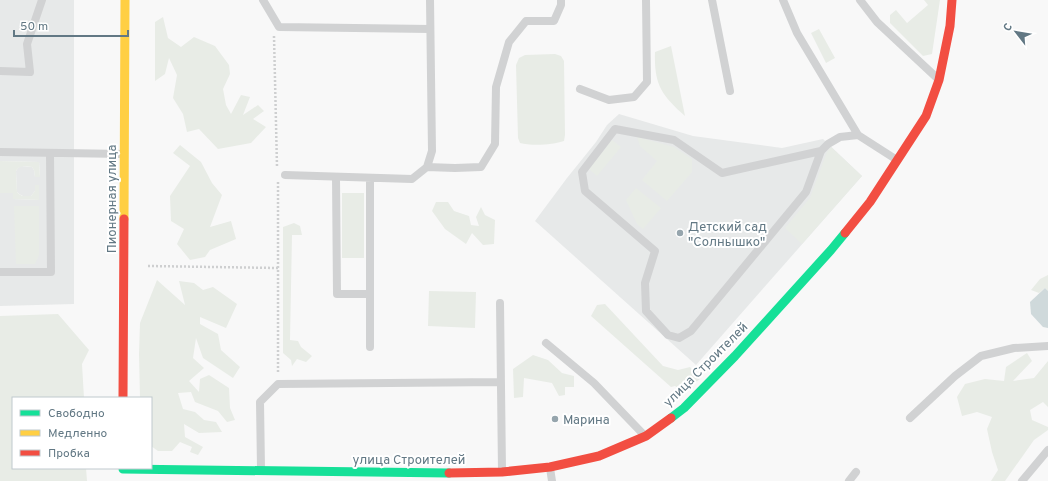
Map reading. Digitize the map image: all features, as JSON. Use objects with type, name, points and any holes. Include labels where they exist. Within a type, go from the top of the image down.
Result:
[{"type":"street","name":"Пионерная улица","points":[[123,397],[126,0]]},
{"type":"street","name":"улица Строителей","points":[[123,469],[428,473],[502,472],[550,467],[599,456],[646,436],[684,408],[734,356],[831,250],[870,202],[926,116],[939,80],[950,26],[952,0]]},
{"type":"street","points":[[123,469],[123,481]]},
{"type":"lane","points":[[0,71],[30,72],[27,44],[42,0]]},
{"type":"lane","points":[[263,0],[279,27],[430,29]]},
{"type":"lane","points":[[281,175],[412,179],[427,167],[432,151],[430,0]]},
{"type":"lane","points":[[427,167],[482,167],[495,144],[496,87],[509,42],[526,21],[554,21],[561,5],[561,0]]},
{"type":"lane","points":[[580,89],[609,100],[634,98],[647,82],[646,0]]},
{"type":"lane","points":[[712,0],[730,91]]},
{"type":"lane","points":[[783,0],[797,33],[858,135],[897,160]]},
{"type":"lane","points":[[860,0],[877,22],[939,80]]},
{"type":"lane","points":[[820,151],[806,192],[691,331],[678,338],[668,335],[646,311],[645,283],[655,251],[585,191],[582,172],[615,129],[674,140],[722,173],[820,151],[840,137],[858,135]]},
{"type":"lane","points":[[0,152],[125,154]]},
{"type":"lane","points":[[0,272],[51,272],[50,153]]},
{"type":"lane","points":[[336,177],[337,294],[370,294]]},
{"type":"lane","points":[[370,178],[370,348]]},
{"type":"lane","points":[[500,303],[502,472]]},
{"type":"lane","points":[[546,343],[594,382],[646,436]]},
{"type":"lane","points":[[910,418],[955,376],[981,356],[1014,348],[1048,346]]},
{"type":"lane","points":[[261,471],[260,402],[278,384],[501,382]]},
{"type":"lane","points":[[1022,481],[1048,450]]},
{"type":"lane","points":[[550,467],[552,481]]},
{"type":"lane","points":[[290,470],[290,481]]},
{"type":"lane","points":[[849,481],[856,472]]},
{"type":"path","points":[[274,17],[277,167]]},
{"type":"path","points":[[278,384],[278,268],[281,175]]},
{"type":"path","points":[[148,266],[278,268]]},
{"type":"shaded area","points":[[0,0],[74,0],[74,304],[0,306],[0,193],[13,193],[14,199],[39,200],[35,191],[31,196],[23,196],[17,192],[16,171],[21,166],[32,167],[35,177],[40,177],[39,162],[0,161]]},
{"type":"shaded area","points":[[924,0],[940,0],[932,54],[923,56],[890,23],[890,15],[896,10],[907,23],[928,5]]},
{"type":"shaded area","points":[[163,17],[168,38],[181,47],[194,37],[215,46],[229,65],[230,74],[223,89],[226,105],[231,114],[241,95],[250,97],[243,115],[258,105],[264,111],[253,119],[266,127],[251,143],[218,149],[199,129],[187,132],[183,114],[173,98],[177,75],[169,58],[165,74],[155,81],[155,22]]},
{"type":"shaded area","points":[[819,29],[835,58],[826,63],[811,33]]},
{"type":"shaded area","points":[[671,46],[685,116],[670,102],[665,95],[656,73],[655,52]]},
{"type":"shaded area","points":[[555,54],[561,56],[564,61],[564,141],[542,145],[520,143],[518,138],[516,65],[519,58],[525,55]]},
{"type":"shaded area","name":"Детский сад \"Солнышко\"","points":[[619,114],[693,136],[782,148],[823,139],[862,176],[696,365],[535,221],[596,142],[607,125]]},
{"type":"shaded area","points":[[637,137],[674,147],[692,159],[692,172],[667,201],[642,180],[657,161],[640,146]]},
{"type":"shaded area","points":[[612,140],[621,147],[597,176],[589,169]]},
{"type":"shaded area","points":[[180,145],[201,162],[212,183],[222,195],[210,227],[231,221],[236,239],[210,250],[205,257],[190,260],[177,244],[184,229],[171,221],[170,196],[190,166],[173,153]]},
{"type":"shaded area","points":[[831,147],[862,176],[802,244],[785,228],[810,198],[827,152]]},
{"type":"shaded area","points":[[0,161],[39,162],[40,177],[35,177],[32,167],[21,167],[16,171],[17,192],[25,196],[31,196],[35,191],[35,185],[39,185],[39,200],[13,199],[13,193],[0,193]]},
{"type":"shaded area","points":[[636,188],[661,208],[643,229],[637,224],[626,200]]},
{"type":"shaded area","points":[[342,193],[364,193],[364,258],[342,258]]},
{"type":"shaded area","points":[[436,202],[448,202],[454,211],[469,216],[471,225],[479,226],[476,217],[481,207],[485,215],[495,220],[494,244],[483,245],[472,233],[466,244],[445,229],[432,211]]},
{"type":"shaded area","points":[[14,206],[39,206],[39,255],[35,264],[16,264]]},
{"type":"shaded area","points":[[294,223],[300,226],[302,235],[292,235],[290,340],[298,341],[301,347],[312,356],[306,362],[297,359],[292,366],[291,360],[283,353],[283,227]]},
{"type":"shaded area","points":[[1048,275],[1048,291],[1045,288],[1039,293],[1031,290],[1040,279]]},
{"type":"shaded area","points":[[157,280],[185,305],[179,281],[194,283],[203,290],[213,287],[237,304],[226,328],[200,317],[200,324],[218,334],[221,350],[240,367],[233,378],[203,358],[196,338],[193,358],[204,368],[189,381],[199,392],[200,379],[209,375],[229,388],[230,408],[235,420],[227,422],[218,411],[195,402],[191,392],[178,393],[183,409],[195,412],[204,420],[216,422],[222,432],[199,433],[184,424],[185,437],[203,447],[198,455],[190,452],[192,447],[180,442],[172,451],[158,451],[152,447],[152,397],[140,397],[140,323]]},
{"type":"shaded area","points":[[1045,288],[1048,291],[1048,328],[1043,327],[1031,314],[1030,302]]},
{"type":"shaded area","points":[[429,291],[476,292],[475,328],[428,326]]},
{"type":"shaded area","points":[[605,304],[663,366],[678,370],[690,367],[700,379],[683,392],[675,386],[671,387],[591,316],[597,305]]},
{"type":"shaded area","points":[[58,314],[89,350],[82,364],[84,397],[12,397],[12,469],[86,469],[87,481],[0,481],[0,316]]},
{"type":"shaded area","points":[[1027,353],[1032,361],[1013,381],[1034,378],[1048,361],[1048,407],[1043,402],[1030,410],[1032,420],[1048,427],[1048,430],[1034,440],[1005,481],[991,481],[998,470],[987,429],[992,417],[977,412],[962,416],[957,397],[965,384],[985,379],[1004,381],[1006,367]]},
{"type":"shaded area","points":[[533,355],[548,360],[562,373],[574,376],[574,387],[565,387],[565,395],[559,396],[552,383],[524,378],[523,397],[514,398],[513,369]]},
{"type":"traffic: fast","points":[[671,418],[684,408],[735,356],[845,233]]},
{"type":"traffic: fast","points":[[123,469],[449,473]]},
{"type":"traffic: slow","points":[[124,219],[125,0]]},
{"type":"traffic: jam","points":[[845,233],[870,202],[926,116],[939,80],[950,26],[952,0]]},
{"type":"traffic: jam","points":[[123,397],[124,219]]},
{"type":"traffic: jam","points":[[449,473],[502,472],[550,467],[599,456],[646,436],[671,418]]},
{"type":"place","name":"Детский сад \"Солнышко\"","points":[[680,233]]},
{"type":"place","name":"Марина","points":[[555,419]]}]
